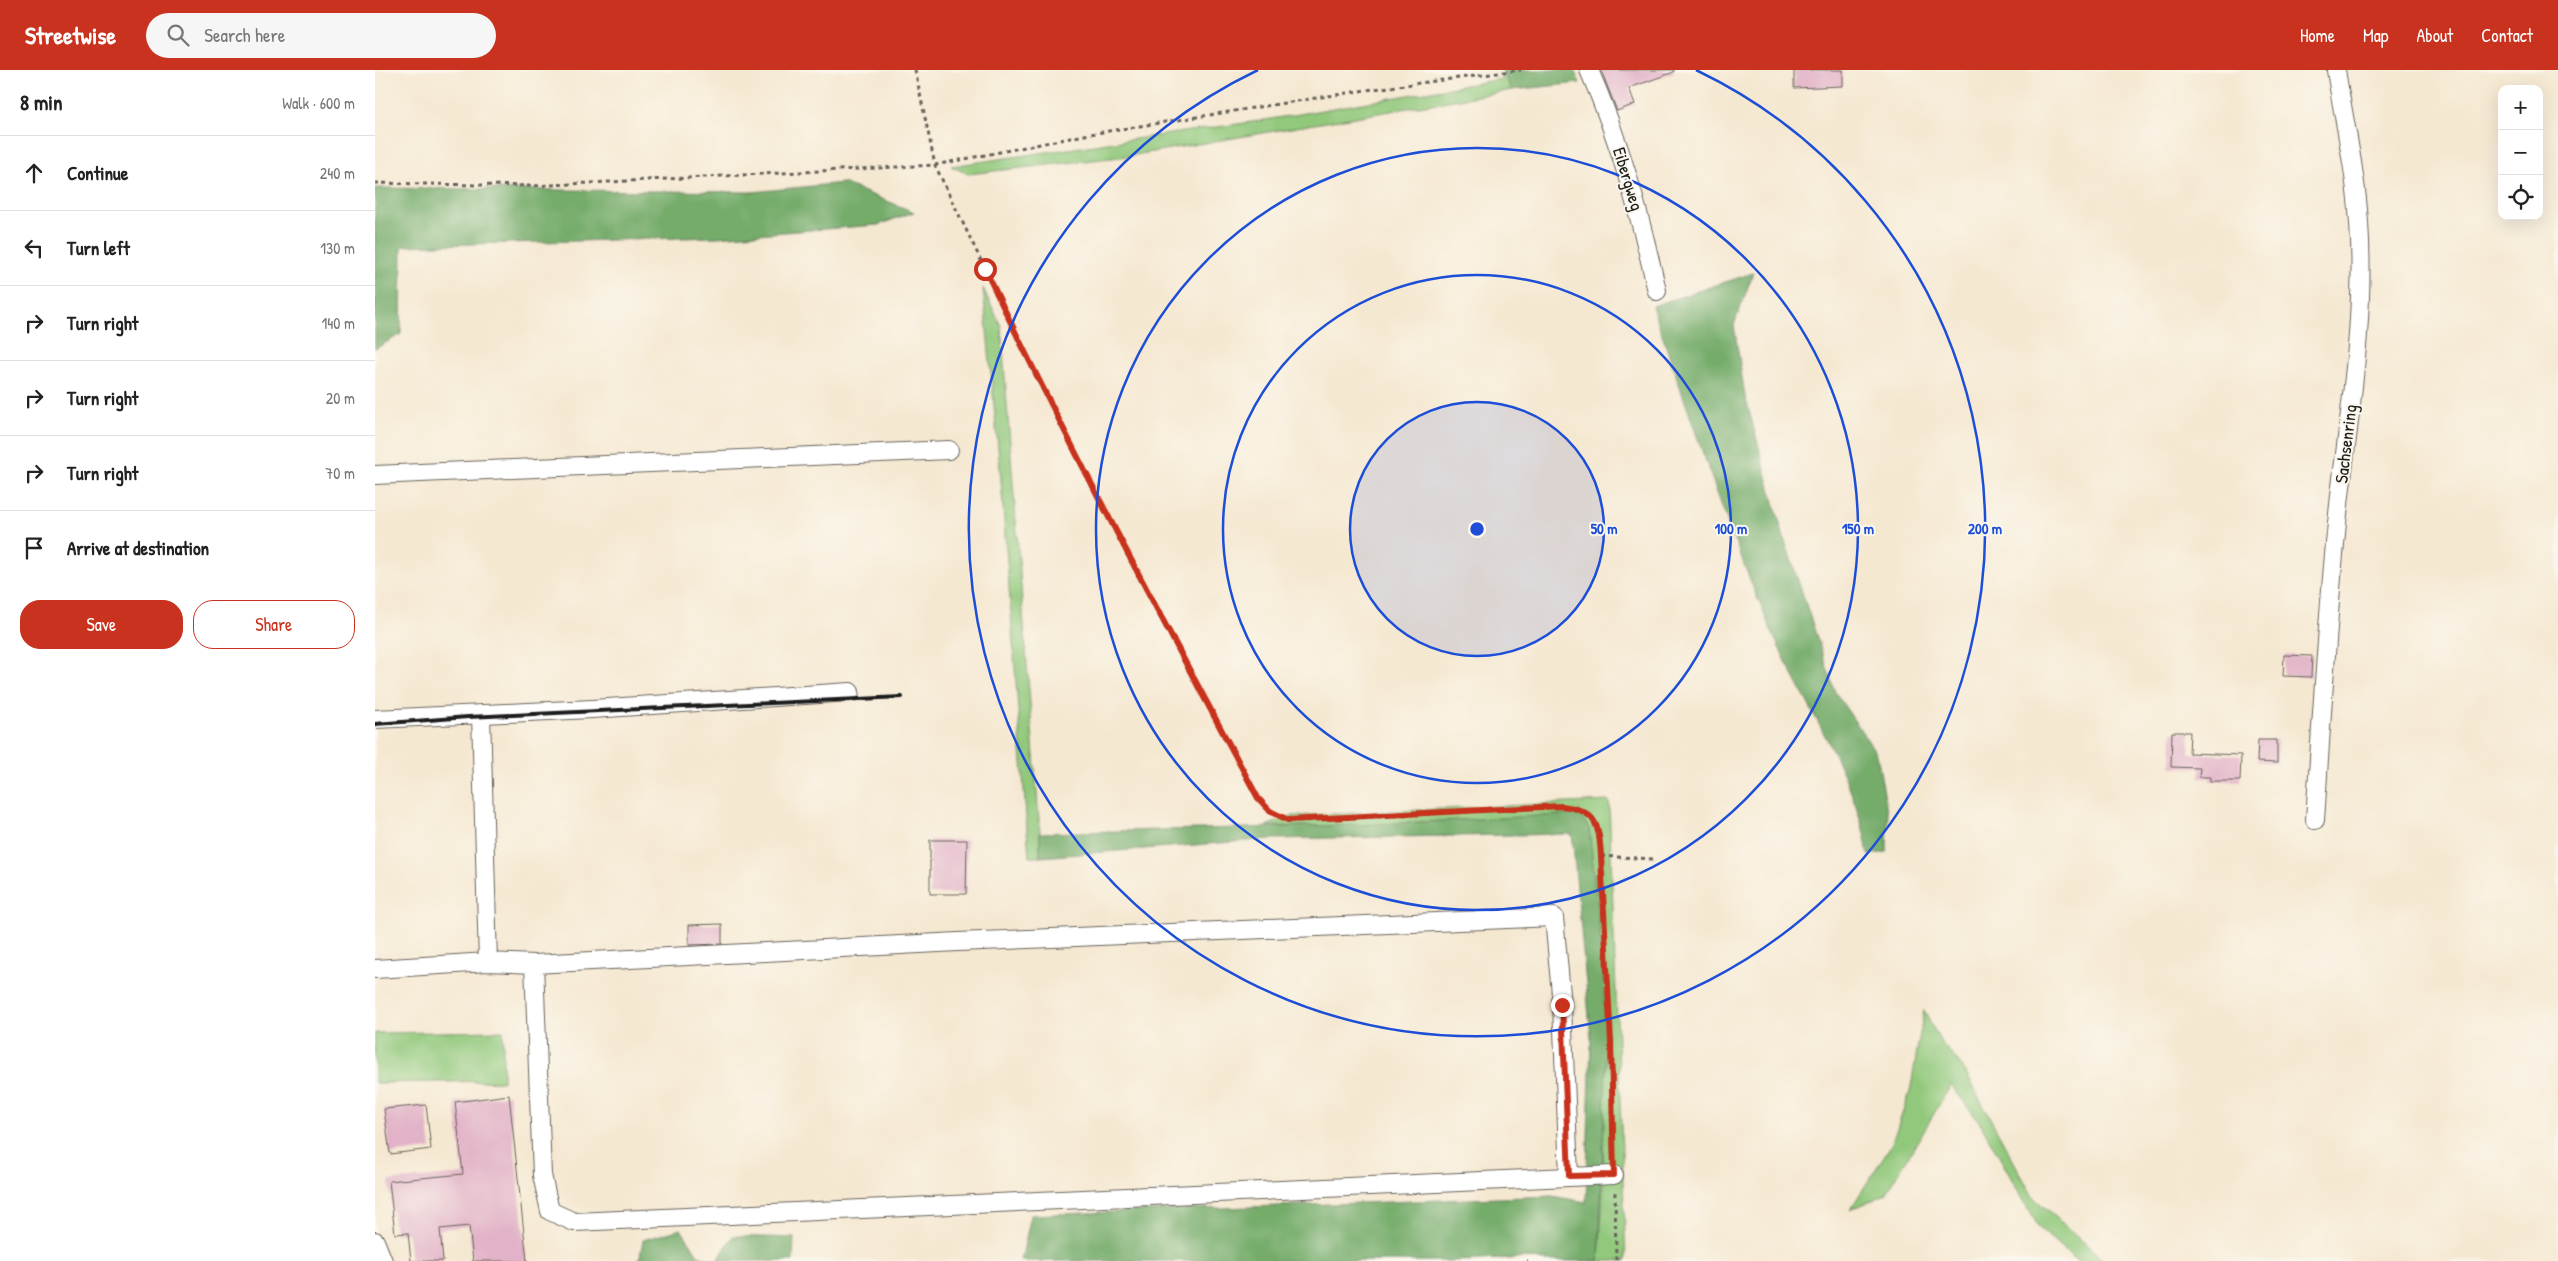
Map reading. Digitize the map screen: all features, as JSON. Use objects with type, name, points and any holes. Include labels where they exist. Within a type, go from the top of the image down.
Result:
[{"type":"street","name":"Eibergweg","points":[[1589,70],[1605,107],[1636,199],[1657,291]]},
{"type":"street","name":"Sachsenring","points":[[2315,820],[2338,513],[2355,362],[2360,280],[2358,215],[2336,70]]},
{"type":"street","points":[[375,475],[949,450]]},
{"type":"street","points":[[375,719],[592,709],[850,692]]},
{"type":"street","points":[[481,714],[488,962]]},
{"type":"street","points":[[375,969],[488,962],[534,964],[968,942],[1554,917],[1562,1005],[1569,1176]]},
{"type":"street","points":[[534,964],[542,1175],[550,1211],[574,1222],[1614,1175]]},
{"type":"street","points":[[375,1241],[383,1261]]},
{"type":"path","points":[[915,70],[935,165],[1038,379],[1136,571],[1258,798],[1270,811],[1288,820],[1562,806],[1578,808],[1590,814],[1597,825],[1601,856],[1611,1043],[1616,1261]]},
{"type":"path","points":[[375,183],[532,186],[935,165],[1090,134],[1366,90],[1521,70]]},
{"type":"path","points":[[1601,856],[1654,860]]},
{"type":"green space","points":[[1502,70],[1574,70],[1580,83],[1512,90]]},
{"type":"green space","points":[[1506,78],[1512,90],[1129,156],[968,174],[951,166],[1265,120]]},
{"type":"green space","points":[[843,183],[914,212],[878,225],[717,237],[402,246],[401,334],[375,349],[375,188],[752,192]]},
{"type":"green space","points":[[1753,273],[1734,325],[1745,396],[1783,535],[1835,692],[1877,754],[1888,816],[1887,852],[1868,855],[1853,797],[1841,769],[1771,630],[1723,510],[1652,306]]},
{"type":"green space","points":[[983,288],[1001,326],[1040,833],[1040,857],[1029,857],[1001,480]]},
{"type":"green space","points":[[1609,801],[1626,1261],[1599,1261],[1604,1169],[1589,828],[1266,826],[1291,816]]},
{"type":"green space","points":[[1579,814],[1589,828],[1600,930],[1607,1035],[1599,1261],[1545,1261],[1529,1258],[1452,1261],[1021,1261],[1031,1215],[1552,1196],[1586,1202],[1591,1038],[1572,834],[1272,839],[1040,857],[1040,833],[1358,825]]},
{"type":"green space","points":[[1924,1010],[1940,1041],[1963,1068],[2033,1197],[2105,1261],[2077,1261],[2039,1228],[1981,1124],[1951,1085],[1886,1194],[1850,1210],[1891,1145],[1910,1092]]},
{"type":"green space","points":[[503,1031],[503,1081],[375,1083],[375,1033]]},
{"type":"green space","points":[[681,1229],[698,1255],[714,1261],[639,1261],[643,1240]]},
{"type":"green space","points":[[733,1236],[794,1238],[793,1261],[717,1261]]},
{"type":"building","points":[[1601,70],[1674,70],[1674,72],[1629,88],[1635,104],[1617,111]]},
{"type":"building","points":[[1794,70],[1843,70],[1843,86],[1794,88]]},
{"type":"building","points":[[2284,655],[2312,656],[2311,677],[2283,676]]},
{"type":"building","points":[[2172,732],[2190,732],[2189,753],[2241,755],[2240,781],[2210,781],[2210,777],[2199,777],[2200,768],[2171,767]]},
{"type":"building","points":[[2258,740],[2277,740],[2277,763],[2257,762]]},
{"type":"building","points":[[930,840],[967,840],[966,894],[930,894]]},
{"type":"building","points":[[722,924],[722,944],[689,945],[689,925]]},
{"type":"building","points":[[509,1095],[527,1261],[473,1261],[469,1226],[440,1229],[443,1261],[411,1261],[408,1233],[395,1234],[389,1181],[463,1174],[455,1102]]},
{"type":"building","points":[[426,1105],[431,1149],[390,1154],[384,1109]]},
{"type":"railway","points":[[375,724],[468,717],[902,697]]},
{"type":"route","points":[[985,269],[1011,325],[1136,571],[1258,798],[1270,811],[1288,820],[1562,806],[1578,808],[1590,814],[1597,825],[1601,856],[1611,1043],[1614,1175],[1569,1176],[1562,1005]]}]
